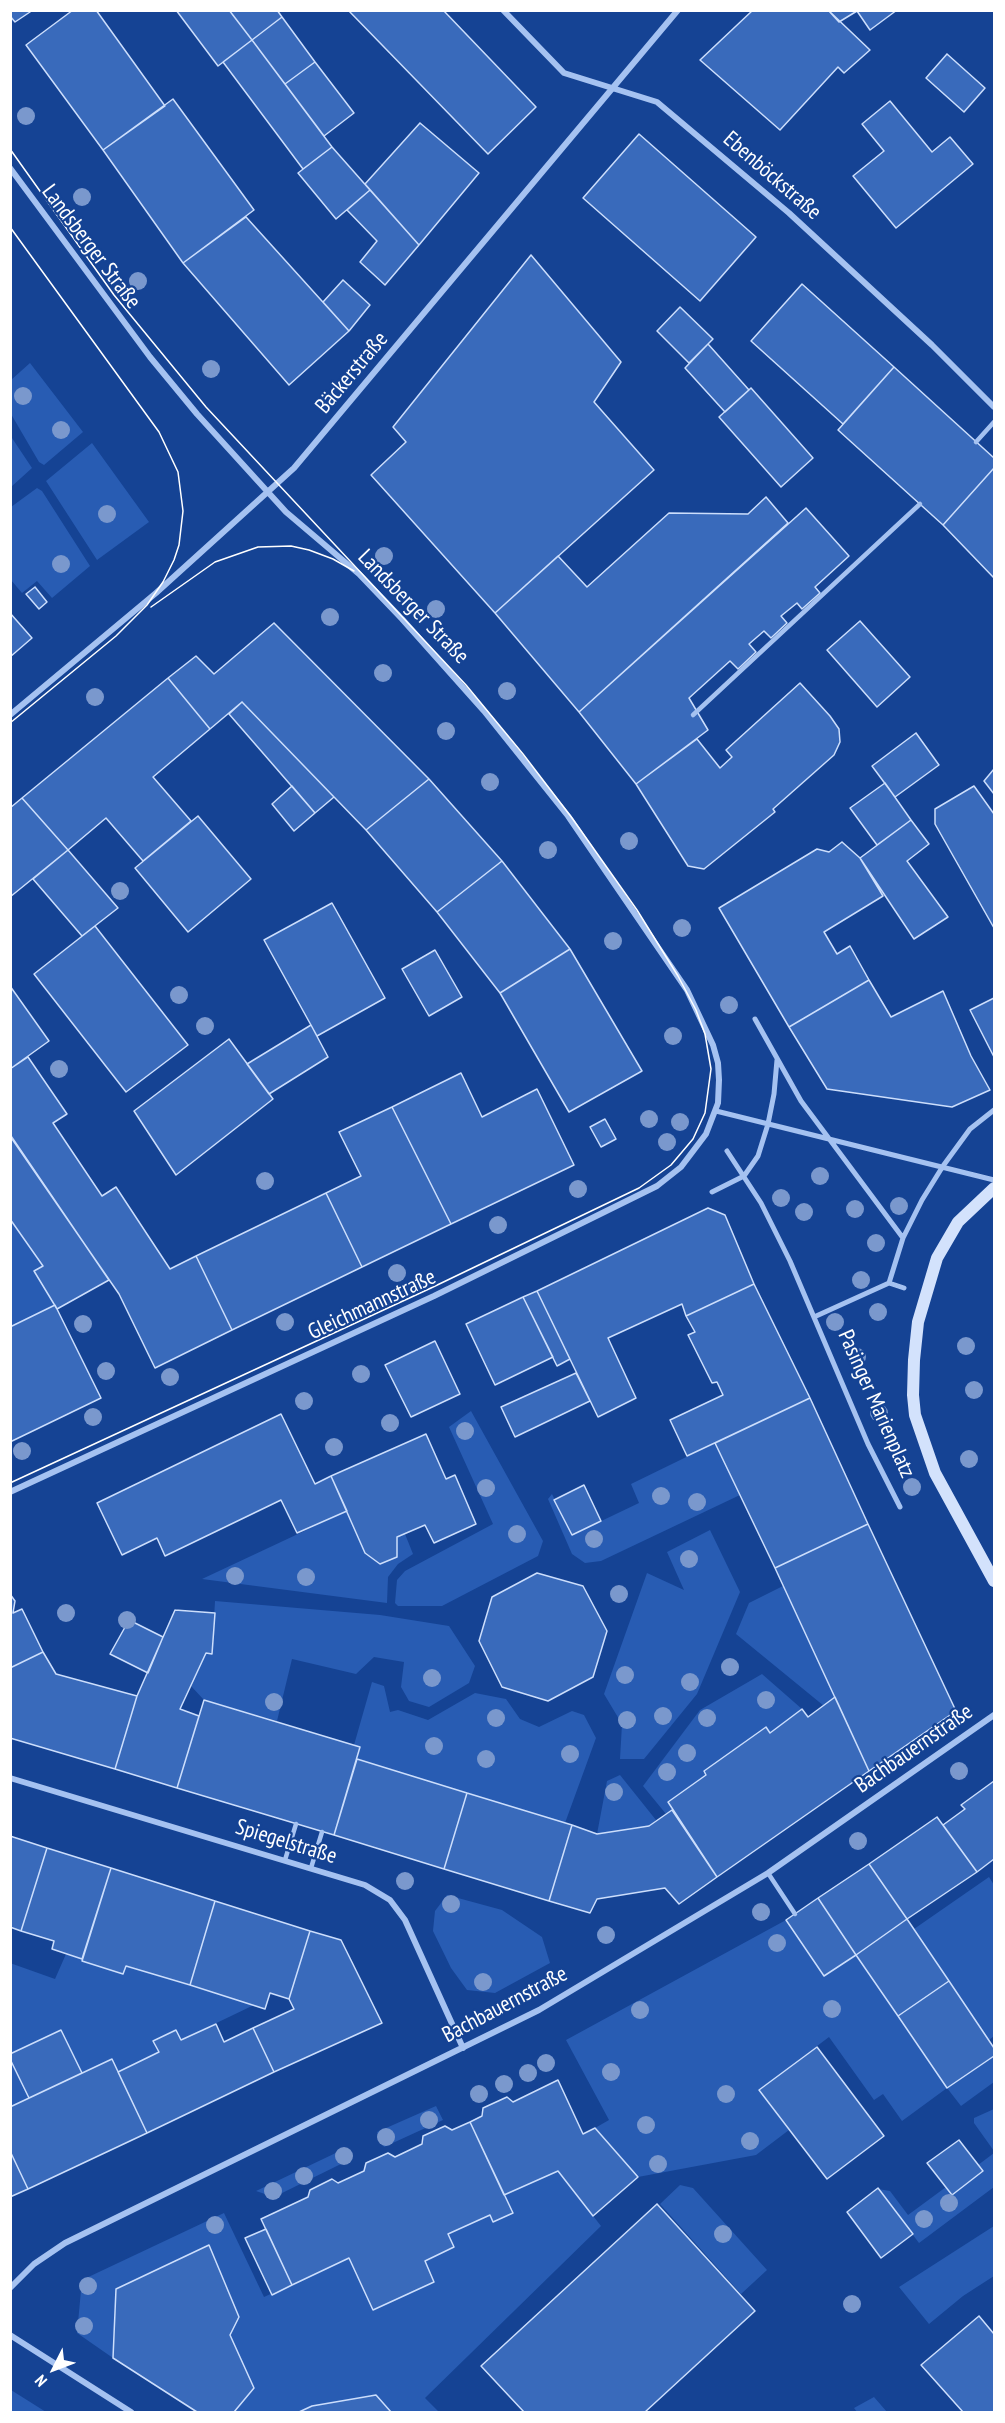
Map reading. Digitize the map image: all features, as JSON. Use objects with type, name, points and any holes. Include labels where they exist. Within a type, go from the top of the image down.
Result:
[{"type":"main road","name":"Pasinger Marienplatz","points":[[994,1188],[958,1222],[937,1258],[918,1322],[913,1395],[915,1415],[934,1473],[994,1581]]},
{"type":"street","name":"Ebenböckstraße","points":[[503,10],[564,73],[657,102],[789,213],[932,345],[994,407]]},
{"type":"street","name":"Bäckerstraße","points":[[10,715],[156,593],[268,493],[319,440],[678,10]]},
{"type":"street","name":"Landsberger Straße","points":[[10,168],[150,357],[197,414],[295,520],[367,581],[484,711],[568,816],[626,898],[696,1007],[713,1045],[718,1063],[719,1092],[716,1111]]},
{"type":"street","points":[[755,1019],[801,1101],[903,1238]]},
{"type":"street","points":[[712,1192],[744,1176],[758,1156],[774,1094],[777,1059]]},
{"type":"street","points":[[904,1288],[889,1283],[903,1238],[922,1200],[970,1129],[994,1110]]},
{"type":"street","points":[[716,1111],[994,1180]]},
{"type":"street","name":"Gleichmannstraße","points":[[10,1492],[423,1301],[657,1186],[691,1156],[706,1134],[716,1111]]},
{"type":"street","name":"Pasinger Marienplatz","points":[[727,1151],[761,1203],[814,1317],[868,1444],[900,1507]]},
{"type":"street","name":"Pasinger Marienplatz","points":[[814,1317],[889,1283]]},
{"type":"street","name":"Bachbauernstraße","points":[[10,2288],[34,2264],[65,2243],[539,2010],[768,1873],[994,1715]]},
{"type":"street","name":"Spiegelstraße","points":[[10,1778],[365,1885],[390,1900],[405,1920],[464,2048]]},
{"type":"street","points":[[10,2335],[131,2412]]},
{"type":"lane","points":[[976,442],[994,423]]},
{"type":"lane","points":[[693,715],[920,504]]},
{"type":"lane","points":[[285,1860],[296,1824]]},
{"type":"lane","points":[[311,1868],[322,1832]]},
{"type":"lane","points":[[768,1873],[795,1914]]},
{"type":"shaded area","points":[[30,363],[83,432],[44,465],[39,462],[11,414],[11,380]]},
{"type":"shaded area","points":[[10,435],[32,468],[11,487],[10,487]]},
{"type":"shaded area","points":[[92,443],[149,522],[97,560],[46,481]]},
{"type":"shaded area","points":[[37,488],[42,491],[90,566],[52,598],[37,581],[22,593],[11,580],[11,507]]},
{"type":"shaded area","points":[[10,1219],[43,1266],[34,1271],[55,1305],[10,1327]]},
{"type":"shaded area","points":[[471,1411],[543,1541],[538,1556],[442,1606],[398,1606],[395,1603],[397,1580],[405,1571],[493,1524],[449,1427]]},
{"type":"shaded area","points":[[715,1443],[740,1495],[601,1561],[585,1563],[572,1554],[548,1499],[552,1494],[572,1535],[639,1503],[631,1484]]},
{"type":"shaded area","points":[[347,1511],[380,1564],[397,1557],[397,1537],[405,1534],[413,1554],[398,1564],[388,1577],[387,1603],[202,1579]]},
{"type":"shaded area","points":[[710,1530],[740,1592],[697,1694],[644,1759],[620,1759],[622,1724],[604,1694],[647,1573],[684,1590],[667,1552]]},
{"type":"shaded area","points":[[783,1586],[835,1697],[824,1706],[736,1634],[749,1603]]},
{"type":"shaded area","points":[[215,1601],[380,1615],[449,1626],[475,1666],[469,1683],[429,1707],[409,1701],[401,1687],[404,1662],[374,1657],[356,1674],[292,1659],[277,1721],[204,1700],[191,1686],[206,1653],[212,1654]]},
{"type":"shaded area","points":[[762,1674],[802,1709],[770,1733],[765,1727],[704,1771],[706,1775],[668,1802],[672,1810],[666,1814],[643,1786],[700,1710]]},
{"type":"shaded area","points":[[372,1682],[384,1686],[390,1712],[398,1710],[428,1720],[475,1693],[506,1699],[520,1719],[539,1727],[572,1711],[584,1715],[596,1738],[565,1823],[357,1759],[360,1747],[354,1745]]},
{"type":"shaded area","points":[[620,1775],[656,1820],[649,1826],[597,1834],[607,1781]]},
{"type":"shaded area","points":[[989,1877],[994,1885],[994,2036],[989,2040],[914,1929]]},
{"type":"shaded area","points":[[447,1895],[502,1910],[542,1937],[550,1963],[495,1993],[467,1990],[451,1968],[433,1931],[435,1911]]},
{"type":"shaded area","points":[[786,1920],[824,1976],[856,1955],[947,2088],[902,2121],[883,2094],[874,2100],[829,2037],[759,2090],[789,2130],[756,2155],[638,2177],[595,2128],[609,2120],[566,2040]]},
{"type":"shaded area","points":[[66,1954],[123,1974],[126,1966],[254,2005],[181,2040],[176,2030],[154,2040],[159,2052],[118,2072],[112,2059],[82,2073],[61,2030],[11,2054],[10,1963],[55,1979]]},
{"type":"shaded area","points":[[994,2056],[994,2082],[961,2106],[947,2088]]},
{"type":"shaded area","points":[[10,2059],[29,2098],[11,2107],[10,2107]]},
{"type":"shaded area","points":[[436,2106],[443,2120],[384,2147],[377,2132]]},
{"type":"shaded area","points":[[994,2109],[994,2151],[974,2123],[974,2118]]},
{"type":"shaded area","points":[[342,2150],[347,2161],[274,2197],[256,2191]]},
{"type":"shaded area","points":[[994,2153],[994,2187],[919,2243],[878,2189],[890,2191],[908,2215],[946,2187],[952,2194],[982,2172],[978,2165]]},
{"type":"shaded area","points":[[558,2171],[601,2226],[425,2398],[439,2412],[391,2412],[376,2395],[312,2406],[299,2412],[234,2412],[254,2388],[230,2335],[239,2317],[209,2245],[116,2289],[113,2358],[77,2333],[82,2280],[224,2213],[264,2297],[349,2258],[374,2310],[425,2261],[454,2247],[448,2234],[490,2215],[493,2222],[512,2213],[504,2195]]},
{"type":"shaded area","points":[[680,2185],[693,2188],[767,2270],[741,2294],[660,2204]]},
{"type":"shaded area","points":[[994,2226],[994,2276],[963,2296],[929,2324],[899,2287]]},
{"type":"shaded area","points":[[11,2390],[46,2412],[11,2412]]},
{"type":"shaded area","points":[[874,2397],[887,2412],[857,2412],[854,2408]]},
{"type":"building","points":[[10,10],[33,10],[15,22],[10,16]]},
{"type":"building","points":[[73,10],[96,10],[165,106],[103,150],[26,45]]},
{"type":"building","points":[[176,10],[229,10],[252,40],[218,66]]},
{"type":"building","points":[[229,10],[277,10],[282,17],[252,40]]},
{"type":"building","points":[[348,10],[443,10],[536,107],[488,154]]},
{"type":"building","points":[[753,10],[828,10],[870,50],[844,73],[838,67],[780,130],[700,60]]},
{"type":"building","points":[[828,10],[897,10],[870,30],[857,11],[839,22]]},
{"type":"building","points":[[282,17],[315,62],[285,84],[252,40]]},
{"type":"building","points":[[252,40],[332,147],[303,169],[223,62]]},
{"type":"building","points":[[947,54],[985,88],[964,112],[926,78]]},
{"type":"building","points":[[315,62],[354,113],[324,136],[285,84]]},
{"type":"building","points":[[173,99],[254,210],[183,263],[103,150]]},
{"type":"building","points":[[890,101],[932,152],[950,137],[973,164],[896,228],[853,176],[884,151],[862,124]]},
{"type":"building","points":[[420,123],[479,173],[419,245],[365,184]]},
{"type":"building","points":[[639,134],[756,237],[700,301],[583,198]]},
{"type":"building","points":[[332,147],[370,190],[336,219],[298,173]]},
{"type":"building","points":[[370,190],[419,245],[385,285],[360,262],[377,241],[347,210]]},
{"type":"building","points":[[246,217],[349,331],[289,385],[183,263]]},
{"type":"building","points":[[531,255],[621,362],[594,402],[654,470],[495,613],[371,475],[406,442],[393,427]]},
{"type":"building","points":[[343,280],[370,305],[349,331],[323,302]]},
{"type":"building","points":[[802,284],[894,367],[843,424],[751,341]]},
{"type":"building","points":[[680,307],[713,339],[689,363],[657,331]]},
{"type":"building","points":[[708,344],[749,390],[725,412],[685,368]]},
{"type":"building","points":[[894,367],[994,458],[994,468],[943,525],[838,430]]},
{"type":"building","points":[[751,388],[813,458],[781,487],[719,417]]},
{"type":"building","points":[[994,468],[994,578],[943,525]]},
{"type":"building","points":[[766,497],[788,523],[579,712],[495,613],[558,556],[587,587],[669,513],[748,514]]},
{"type":"building","points":[[806,508],[849,556],[815,587],[820,593],[802,609],[797,603],[781,616],[787,623],[771,638],[764,631],[749,644],[756,652],[738,669],[730,661],[689,698],[708,730],[636,784],[579,712]]},
{"type":"building","points":[[35,587],[47,602],[39,609],[26,594]]},
{"type":"building","points":[[10,613],[32,638],[10,657]]},
{"type":"building","points":[[860,621],[910,677],[877,707],[827,650]]},
{"type":"building","points":[[274,623],[429,779],[366,830],[242,702],[210,729],[168,678],[196,656],[214,674]]},
{"type":"building","points":[[168,678],[210,729],[153,777],[191,821],[143,861],[106,818],[68,850],[22,798]]},
{"type":"building","points":[[800,683],[839,729],[840,742],[834,755],[773,809],[775,812],[704,869],[688,866],[636,784],[697,739],[720,768],[732,757],[726,750]]},
{"type":"building","points":[[242,702],[334,797],[315,813],[229,714]]},
{"type":"building","points":[[916,733],[939,765],[895,797],[872,766]]},
{"type":"building","points":[[994,769],[994,794],[984,781]]},
{"type":"building","points":[[429,779],[502,861],[437,912],[366,830]]},
{"type":"building","points":[[885,783],[911,820],[877,845],[850,808]]},
{"type":"building","points":[[292,786],[315,813],[294,831],[272,804]]},
{"type":"building","points":[[974,786],[994,814],[994,928],[935,824],[935,809]]},
{"type":"building","points":[[22,798],[68,850],[10,897],[10,808]]},
{"type":"building","points":[[198,816],[251,879],[188,932],[135,868]]},
{"type":"building","points":[[911,820],[929,844],[907,861],[948,917],[914,939],[860,858]]},
{"type":"building","points":[[842,842],[860,858],[883,896],[824,932],[837,954],[850,946],[869,980],[789,1027],[719,908],[817,849],[829,852]]},
{"type":"building","points":[[68,850],[118,908],[82,936],[33,879]]},
{"type":"building","points":[[502,861],[570,949],[500,993],[437,912]]},
{"type":"building","points":[[332,903],[385,998],[317,1036],[264,940]]},
{"type":"building","points":[[95,926],[188,1045],[126,1092],[34,974]]},
{"type":"building","points":[[570,949],[642,1071],[569,1112],[500,993]]},
{"type":"building","points":[[435,950],[462,997],[429,1016],[402,969]]},
{"type":"building","points":[[869,980],[891,1017],[943,991],[971,1056],[990,1090],[952,1107],[827,1089],[789,1027]]},
{"type":"building","points":[[10,986],[49,1041],[10,1069]]},
{"type":"building","points":[[994,998],[994,1057],[970,1010]]},
{"type":"building","points":[[311,1025],[328,1057],[269,1094],[247,1064]]},
{"type":"building","points":[[229,1039],[273,1099],[176,1175],[134,1111]]},
{"type":"building","points":[[28,1057],[67,1114],[53,1123],[102,1196],[116,1187],[170,1269],[196,1256],[232,1330],[155,1368],[119,1294],[10,1136],[10,1069]]},
{"type":"building","points":[[461,1073],[482,1117],[537,1089],[574,1165],[451,1224],[392,1107]]},
{"type":"building","points":[[392,1107],[451,1224],[362,1267],[326,1193],[361,1176],[339,1132]]},
{"type":"building","points":[[605,1119],[616,1139],[601,1147],[590,1127]]},
{"type":"building","points":[[11,1136],[109,1280],[57,1309],[34,1271],[43,1266],[10,1219]]},
{"type":"building","points":[[326,1193],[362,1267],[232,1330],[196,1256]]},
{"type":"building","points":[[708,1208],[725,1215],[754,1284],[686,1316],[682,1304],[608,1338],[636,1398],[598,1417],[537,1291]]},
{"type":"building","points":[[754,1284],[810,1398],[687,1456],[670,1420],[723,1395],[717,1382],[712,1383],[688,1335],[695,1332],[686,1316]]},
{"type":"building","points":[[537,1291],[570,1359],[557,1366],[523,1297]]},
{"type":"building","points":[[523,1297],[553,1357],[495,1385],[466,1324]]},
{"type":"building","points":[[55,1305],[101,1398],[10,1442],[10,1327]]},
{"type":"building","points":[[435,1341],[460,1394],[411,1417],[385,1365]]},
{"type":"building","points":[[576,1373],[590,1401],[515,1437],[501,1407]]},
{"type":"building","points":[[810,1398],[868,1524],[775,1568],[715,1443]]},
{"type":"building","points":[[281,1414],[315,1484],[331,1476],[347,1511],[297,1533],[281,1500],[165,1556],[157,1538],[122,1555],[97,1503]]},
{"type":"building","points":[[426,1434],[446,1479],[455,1475],[476,1524],[434,1543],[425,1525],[397,1537],[397,1557],[380,1564],[365,1553],[331,1476]]},
{"type":"building","points":[[584,1485],[601,1521],[572,1535],[554,1500]]},
{"type":"building","points":[[868,1524],[956,1711],[869,1771],[775,1568]]},
{"type":"building","points":[[537,1573],[583,1586],[607,1631],[593,1677],[548,1701],[502,1687],[479,1641],[492,1597]]},
{"type":"building","points":[[10,1594],[15,1601],[13,1613],[22,1609],[43,1652],[10,1668]]},
{"type":"building","points":[[175,1610],[215,1613],[212,1654],[206,1653],[180,1709],[199,1716],[177,1788],[115,1769],[137,1696]]},
{"type":"building","points":[[129,1620],[163,1637],[148,1673],[110,1654]]},
{"type":"building","points":[[43,1652],[56,1674],[137,1696],[115,1769],[10,1738],[10,1668]]},
{"type":"building","points":[[835,1697],[869,1771],[717,1877],[668,1802],[706,1775],[704,1771],[766,1727],[770,1733],[802,1709],[808,1717]]},
{"type":"building","points":[[204,1700],[360,1747],[334,1835],[177,1788]]},
{"type":"building","points":[[357,1759],[467,1793],[444,1869],[334,1835]]},
{"type":"building","points":[[994,1781],[994,1859],[977,1872],[943,1825],[965,1809],[961,1805]]},
{"type":"building","points":[[467,1793],[572,1825],[549,1901],[444,1869]]},
{"type":"building","points":[[672,1810],[717,1877],[679,1904],[665,1888],[597,1899],[590,1913],[549,1901],[572,1825],[597,1834],[649,1826]]},
{"type":"building","points":[[937,1817],[977,1872],[907,1919],[869,1864]]},
{"type":"building","points":[[10,1836],[47,1848],[21,1931],[10,1927]]},
{"type":"building","points":[[47,1848],[111,1868],[82,1959],[52,1949],[54,1941],[21,1931]]},
{"type":"building","points":[[869,1864],[907,1919],[856,1955],[818,1898]]},
{"type":"building","points":[[111,1868],[215,1901],[190,1985],[126,1966],[123,1974],[82,1961]]},
{"type":"building","points":[[818,1898],[856,1955],[824,1976],[786,1920]]},
{"type":"building","points":[[215,1901],[310,1931],[289,1999],[270,1993],[265,2009],[190,1985]]},
{"type":"building","points":[[907,1919],[949,1981],[898,2016],[856,1955]]},
{"type":"building","points":[[310,1931],[341,1940],[382,2023],[274,2072],[253,2028],[294,2009],[289,1999]]},
{"type":"building","points":[[949,1981],[994,2048],[994,2056],[947,2088],[898,2016]]},
{"type":"building","points":[[216,2024],[224,2042],[253,2028],[274,2072],[147,2133],[118,2072],[159,2052],[153,2041],[176,2030],[181,2040]]},
{"type":"building","points":[[61,2030],[82,2073],[29,2098],[10,2059],[10,2054]]},
{"type":"building","points":[[817,2047],[884,2136],[827,2179],[759,2090]]},
{"type":"building","points":[[112,2059],[147,2133],[28,2189],[10,2151],[10,2107]]},
{"type":"building","points":[[558,2080],[583,2134],[595,2128],[638,2177],[593,2216],[558,2171],[504,2195],[470,2122],[482,2116],[483,2108],[507,2097],[513,2102]]},
{"type":"building","points":[[470,2122],[513,2213],[493,2222],[490,2215],[448,2234],[454,2247],[425,2261],[434,2282],[373,2310],[349,2258],[292,2285],[261,2219],[308,2197],[310,2190],[332,2179],[338,2183],[364,2171],[366,2163],[388,2153],[395,2157],[422,2144],[423,2136],[445,2126],[452,2130]]},
{"type":"building","points":[[959,2140],[983,2171],[952,2195],[927,2163]]},
{"type":"building","points":[[10,2151],[28,2189],[10,2197]]},
{"type":"building","points":[[878,2188],[913,2234],[881,2258],[847,2212]]},
{"type":"building","points":[[657,2204],[755,2311],[645,2412],[524,2412],[481,2366]]},
{"type":"building","points":[[266,2229],[292,2285],[272,2295],[245,2238]]},
{"type":"building","points":[[209,2245],[239,2317],[230,2335],[254,2388],[234,2412],[197,2412],[113,2358],[116,2289]]},
{"type":"building","points":[[979,2316],[994,2334],[994,2412],[963,2412],[921,2365]]},
{"type":"building","points":[[376,2395],[391,2412],[299,2412],[312,2406]]},
{"type":"tram line","points":[[10,149],[114,295],[206,407],[466,685],[572,818],[637,910],[678,976],[696,1010],[705,1034],[711,1069],[705,1113],[693,1139],[671,1165],[639,1188],[431,1288],[10,1483]]},
{"type":"tram line","points":[[10,227],[159,432],[178,472],[183,511],[179,545],[174,560],[163,582],[147,605],[116,636],[10,723]]},
{"type":"tram line","points":[[151,607],[215,562],[258,547],[291,546],[309,550],[333,559],[354,571]]}]
